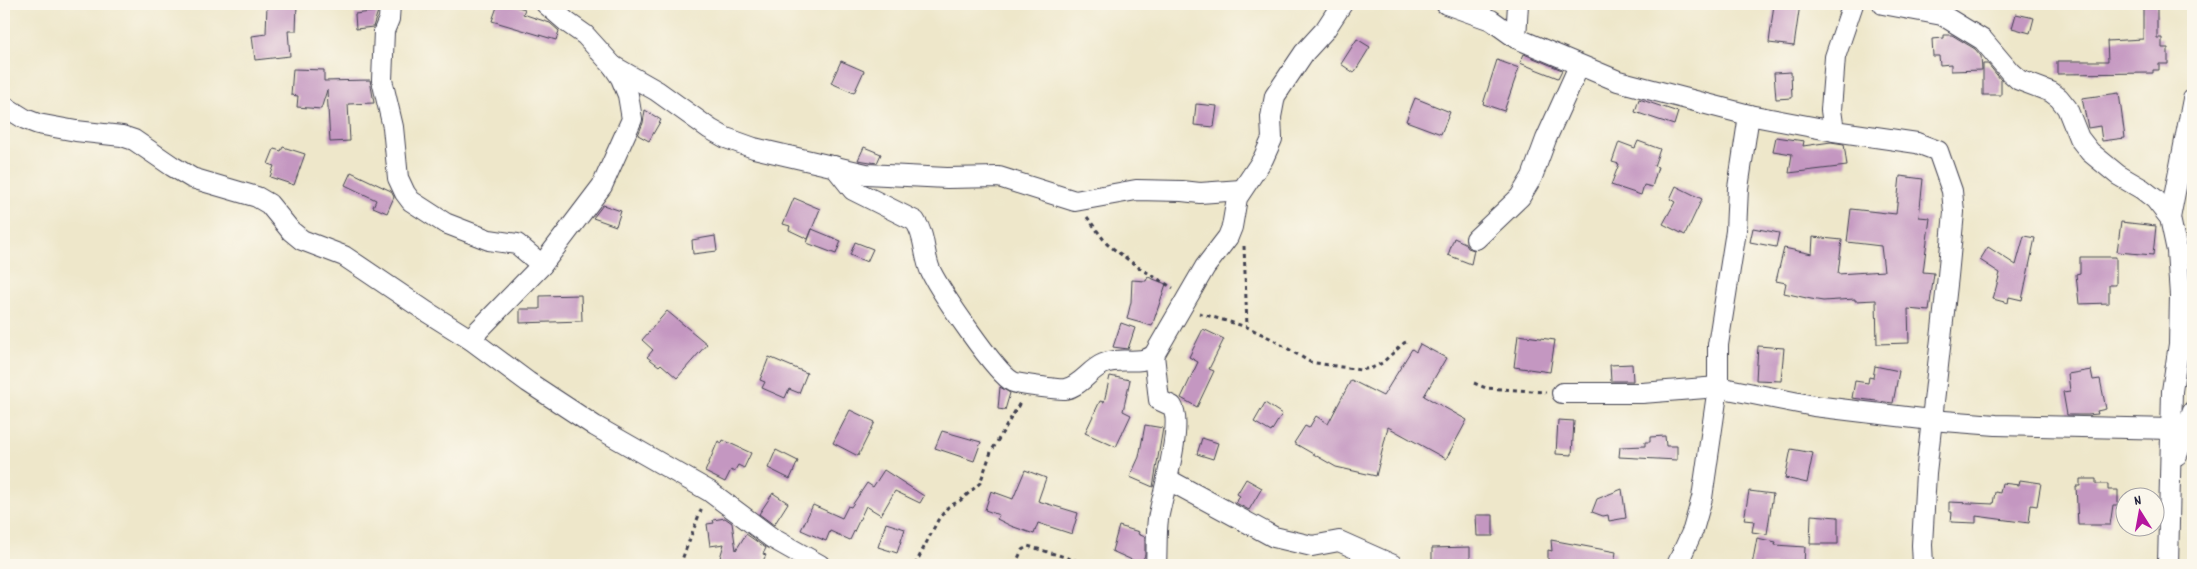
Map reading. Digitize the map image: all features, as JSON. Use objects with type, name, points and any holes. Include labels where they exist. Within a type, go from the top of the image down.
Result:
[{"type":"street","points":[[390,4],[389,20],[384,31],[382,80],[392,128],[398,178],[405,193],[411,201],[445,223],[489,240],[517,244],[542,265]]},
{"type":"street","points":[[470,338],[542,265],[602,186],[632,119],[628,95],[621,78],[613,66],[585,35],[546,4]]},
{"type":"street","points":[[834,166],[853,190],[915,221],[920,228],[931,272],[1002,374],[1012,382],[1063,390],[1080,383],[1105,363],[1116,360],[1149,359],[1154,355],[1205,267],[1228,237],[1241,190],[1263,159],[1272,139],[1271,117],[1275,96],[1304,53],[1325,30],[1342,4]]},
{"type":"street","points":[[1446,4],[1490,20],[1516,38],[1618,81],[1749,115],[1918,143],[1938,151],[1952,191],[1953,220],[1925,483],[1923,565]]},
{"type":"street","points":[[1516,38],[1518,4]]},
{"type":"street","points":[[1834,130],[1831,110],[1835,57],[1853,4]]},
{"type":"street","points":[[1883,4],[1942,15],[1983,40],[2019,80],[2051,92],[2059,98],[2067,108],[2079,138],[2090,152],[2118,175],[2155,199],[2170,218]]},
{"type":"street","points":[[613,66],[657,91],[710,129],[726,138],[754,148],[866,174],[999,177],[1075,201],[1136,190],[1182,190],[1200,193],[1241,190]]},
{"type":"street","points":[[1476,238],[1520,198],[1532,177],[1546,139],[1579,66]]},
{"type":"street","points":[[2168,565],[2168,526],[2172,472],[2172,391],[2179,344],[2180,296],[2177,251],[2170,218],[2193,99]]},
{"type":"street","points":[[4,106],[25,120],[38,124],[134,140],[192,178],[257,197],[269,204],[291,231],[302,240],[344,256],[427,312],[470,338],[528,382],[595,426],[708,490],[772,538],[820,565]]},
{"type":"street","points":[[1677,565],[1693,530],[1702,498],[1718,387],[1718,344],[1736,231],[1738,188],[1749,115]]},
{"type":"street","points":[[1154,355],[1159,400],[1172,406],[1176,420],[1167,479],[1158,518],[1156,565]]},
{"type":"street","points":[[1562,393],[1642,393],[1718,387],[1814,406],[1931,420],[1996,425],[2172,429]]},
{"type":"street","points":[[2172,472],[2193,411]]},
{"type":"street","points":[[1167,479],[1274,538],[1312,546],[1339,541],[1393,565]]},
{"type":"path","points":[[1075,201],[1107,244],[1138,267],[1172,286],[1185,304],[1200,314],[1247,327],[1270,338],[1310,362],[1360,370],[1372,368],[1382,363],[1404,343],[1409,341]]},
{"type":"path","points":[[1243,239],[1247,327]]},
{"type":"path","points":[[1474,383],[1486,388],[1562,393]]},
{"type":"path","points":[[915,565],[938,520],[948,507],[961,500],[980,483],[991,452],[1030,384]]},
{"type":"path","points":[[680,565],[708,490]]},
{"type":"path","points":[[1015,565],[1022,550],[1028,546],[1078,561],[1105,565]]},
{"type":"building","points":[[267,4],[297,4],[296,31],[288,31],[290,56],[255,60],[252,36],[266,34]]},
{"type":"building","points":[[498,4],[507,4],[525,9],[523,14],[550,23],[559,31],[556,40],[492,21]]},
{"type":"building","points":[[1774,4],[1800,4],[1794,46],[1769,43]]},
{"type":"building","points":[[2143,4],[2157,4],[2157,38],[2162,38],[2162,48],[2168,48],[2168,64],[2159,64],[2159,70],[2153,70],[2153,73],[2057,74],[2057,61],[2108,61],[2107,41],[2143,39]]},
{"type":"building","points":[[378,11],[373,27],[356,29],[355,14]]},
{"type":"building","points":[[2016,14],[2034,18],[2030,33],[2012,28]]},
{"type":"building","points":[[1944,35],[1952,35],[1975,49],[1981,56],[1982,70],[1951,71],[1951,64],[1940,65],[1939,56],[1933,56],[1932,39],[1944,38]]},
{"type":"building","points":[[1357,39],[1370,47],[1354,73],[1341,64]]},
{"type":"building","points":[[1524,54],[1562,70],[1558,78],[1520,63]]},
{"type":"building","points":[[1497,60],[1519,68],[1504,111],[1483,104]]},
{"type":"building","points":[[841,61],[864,71],[854,93],[831,83]]},
{"type":"building","points":[[1983,64],[1988,64],[2001,80],[2001,95],[1983,95]]},
{"type":"building","points":[[293,69],[324,70],[324,81],[370,80],[374,103],[348,104],[350,141],[330,142],[327,90],[321,109],[297,107],[298,96],[291,95]]},
{"type":"building","points":[[1791,72],[1792,98],[1776,99],[1774,73]]},
{"type":"building","points":[[2119,93],[2125,138],[2102,141],[2100,126],[2088,128],[2082,98]]},
{"type":"building","points":[[1415,98],[1450,112],[1441,134],[1406,121]]},
{"type":"building","points":[[1639,99],[1678,112],[1674,125],[1635,112]]},
{"type":"building","points":[[1196,104],[1217,106],[1214,127],[1194,125]]},
{"type":"building","points":[[645,110],[661,120],[649,141],[638,135],[643,123]]},
{"type":"building","points":[[1776,137],[1804,141],[1803,146],[1831,142],[1844,144],[1847,166],[1789,173],[1792,154],[1773,151]]},
{"type":"building","points":[[1638,141],[1660,149],[1654,166],[1658,167],[1652,187],[1644,185],[1641,195],[1611,185],[1619,164],[1612,162],[1619,142],[1635,148]]},
{"type":"building","points":[[283,147],[305,154],[294,185],[270,177],[274,166],[268,164],[274,149],[281,151]]},
{"type":"building","points":[[864,147],[881,154],[877,163],[858,160]]},
{"type":"building","points":[[351,172],[391,191],[394,197],[387,213],[373,207],[376,200],[345,185]]},
{"type":"building","points":[[1900,176],[1923,179],[1919,217],[1930,218],[1923,272],[1934,273],[1929,311],[1908,309],[1909,343],[1877,344],[1876,300],[1823,301],[1811,299],[1784,293],[1786,283],[1776,281],[1784,248],[1812,254],[1813,237],[1842,240],[1838,274],[1884,271],[1881,246],[1847,242],[1851,209],[1896,214]]},
{"type":"building","points":[[1676,186],[1702,199],[1685,235],[1663,224],[1675,202],[1670,199]]},
{"type":"building","points":[[794,198],[820,209],[808,239],[789,230],[790,226],[783,224]]},
{"type":"building","points":[[603,205],[621,211],[616,226],[593,218]]},
{"type":"building","points":[[2121,222],[2156,226],[2153,255],[2117,252]]},
{"type":"building","points":[[1753,228],[1779,233],[1776,247],[1750,242]]},
{"type":"building","points":[[812,229],[841,241],[836,254],[807,243]]},
{"type":"building","points":[[715,236],[717,251],[693,254],[692,240]]},
{"type":"building","points":[[2024,236],[2035,238],[2022,300],[2009,297],[2008,303],[1993,299],[2000,273],[1980,260],[1988,247],[2016,265]]},
{"type":"building","points":[[1454,238],[1474,250],[1471,264],[1448,255]]},
{"type":"building","points":[[855,242],[873,249],[867,262],[850,255]]},
{"type":"building","points":[[2080,257],[2116,257],[2116,285],[2109,285],[2109,303],[2079,304],[2076,274],[2080,273]]},
{"type":"building","points":[[1148,277],[1166,284],[1152,326],[1127,319],[1131,302],[1132,280],[1146,281]]},
{"type":"building","points":[[581,295],[582,321],[520,323],[520,309],[540,309],[540,296]]},
{"type":"building","points":[[667,311],[707,344],[677,378],[661,364],[659,366],[647,357],[653,350],[642,340]]},
{"type":"building","points":[[1121,323],[1135,328],[1128,349],[1113,347]]},
{"type":"building","points":[[1203,329],[1224,339],[1209,369],[1214,371],[1197,407],[1181,398],[1198,362],[1189,357]]},
{"type":"building","points":[[1518,335],[1555,340],[1550,372],[1514,367]]},
{"type":"building","points":[[1420,344],[1446,358],[1424,396],[1467,420],[1446,459],[1388,427],[1376,476],[1336,467],[1294,443],[1305,426],[1309,428],[1316,416],[1328,424],[1351,380],[1383,396],[1412,349],[1416,352]]},
{"type":"building","points":[[1758,346],[1784,348],[1781,381],[1756,380]]},
{"type":"building","points":[[769,357],[807,373],[799,393],[789,389],[785,398],[762,388],[765,382],[760,380]]},
{"type":"building","points":[[1632,364],[1633,381],[1611,381],[1610,365]]},
{"type":"building","points":[[1875,366],[1899,371],[1893,403],[1852,398],[1855,381],[1868,383],[1869,377],[1873,378]]},
{"type":"building","points":[[2091,370],[2093,380],[2100,379],[2106,409],[2097,411],[2098,414],[2067,415],[2063,392],[2070,391],[2068,374]]},
{"type":"building","points":[[1110,376],[1130,380],[1123,411],[1131,415],[1116,447],[1085,433],[1100,401],[1104,402]]},
{"type":"building","points":[[1000,387],[1010,393],[1005,410],[998,409]]},
{"type":"building","points":[[1265,403],[1282,414],[1271,432],[1254,422]]},
{"type":"building","points":[[850,410],[875,422],[858,456],[833,443]]},
{"type":"building","points":[[1558,420],[1574,421],[1572,455],[1556,454]]},
{"type":"building","points":[[1145,425],[1163,428],[1153,487],[1130,477],[1139,457]]},
{"type":"building","points":[[942,431],[981,442],[974,461],[935,448]]},
{"type":"building","points":[[1665,436],[1666,446],[1677,446],[1677,460],[1619,457],[1620,447],[1645,446],[1645,442],[1650,442],[1650,437]]},
{"type":"building","points":[[1202,438],[1218,443],[1213,459],[1197,454]]},
{"type":"building","points":[[723,440],[751,453],[744,468],[738,465],[734,472],[731,470],[725,482],[705,472],[718,441],[722,443]]},
{"type":"building","points":[[1791,449],[1813,453],[1807,483],[1785,478]]},
{"type":"building","points":[[776,450],[798,461],[790,479],[768,468]]},
{"type":"building","points":[[884,470],[924,496],[920,503],[895,491],[881,515],[866,506],[850,540],[830,531],[826,541],[801,530],[813,505],[842,518],[848,506],[851,507],[867,483],[873,487]]},
{"type":"building","points":[[1025,470],[1046,478],[1038,501],[1078,513],[1072,534],[1038,523],[1034,534],[1011,526],[997,519],[999,515],[985,510],[991,491],[1013,499]]},
{"type":"building","points":[[1246,479],[1262,488],[1249,510],[1236,503],[1240,496],[1237,494]]},
{"type":"building","points":[[2080,479],[2096,479],[2096,484],[2108,484],[2108,490],[2114,490],[2114,505],[2110,525],[2078,525],[2076,486],[2080,486]]},
{"type":"building","points":[[2020,480],[2041,483],[2037,506],[2031,505],[2029,523],[1976,516],[1976,523],[1951,522],[1952,512],[1949,512],[1949,502],[1993,504],[1995,492],[2000,493],[2002,483],[2019,485]]},
{"type":"building","points":[[1622,489],[1626,518],[1609,521],[1608,515],[1603,516],[1592,512],[1597,499]]},
{"type":"building","points":[[1749,491],[1773,494],[1767,534],[1752,532],[1754,521],[1744,520]]},
{"type":"building","points":[[773,493],[788,503],[774,525],[759,514]]},
{"type":"building","points":[[1476,515],[1493,515],[1493,536],[1477,536]]},
{"type":"building","points":[[1811,515],[1838,517],[1838,544],[1810,544]]},
{"type":"building","points":[[725,518],[732,523],[736,550],[746,534],[766,548],[763,554],[766,555],[761,565],[718,565],[724,544],[710,546],[707,524],[714,523],[713,520]]},
{"type":"building","points":[[886,523],[905,529],[897,553],[878,547]]},
{"type":"building","points":[[1119,526],[1139,532],[1138,534],[1145,537],[1145,555],[1141,564],[1112,551]]},
{"type":"building","points":[[1757,538],[1776,542],[1775,545],[1805,547],[1804,565],[1752,565]]},
{"type":"building","points":[[1551,540],[1616,552],[1614,565],[1548,565],[1548,550],[1552,551]]},
{"type":"building","points":[[1470,547],[1470,565],[1432,565],[1432,548]]}]
